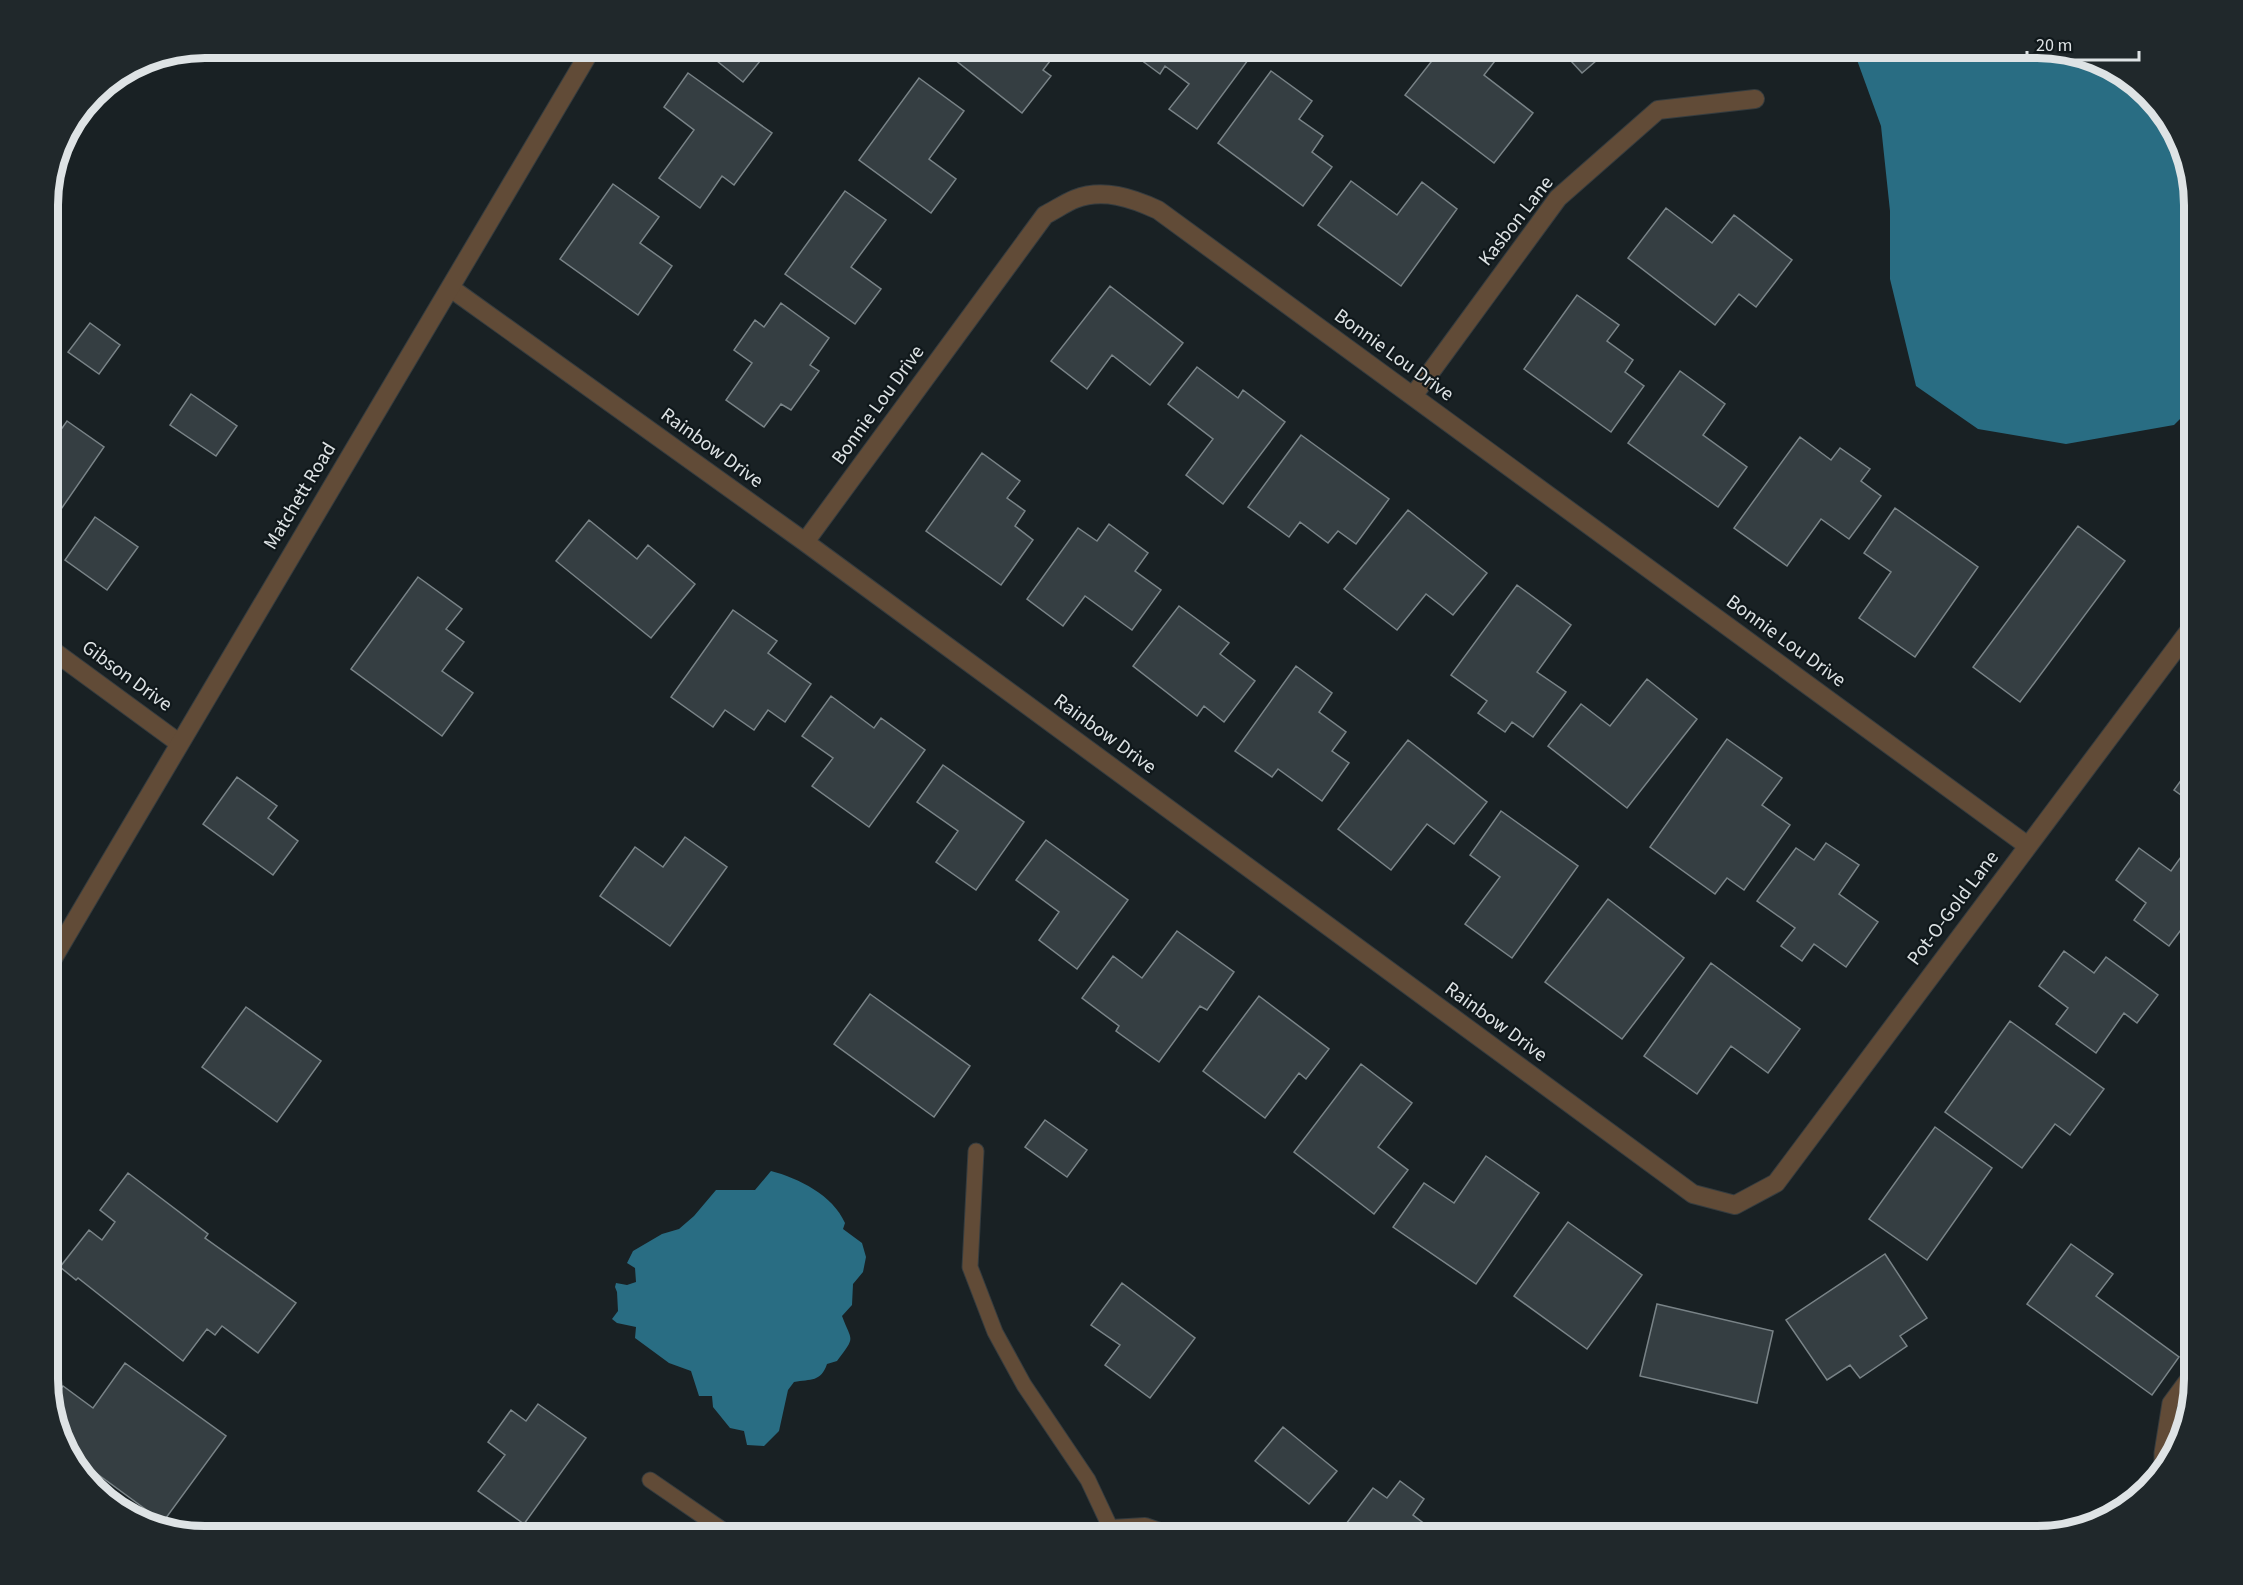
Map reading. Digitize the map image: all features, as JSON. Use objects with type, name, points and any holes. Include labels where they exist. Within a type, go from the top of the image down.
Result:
[{"type":"street","name":"Matchett Road","points":[[59,949],[328,492],[452,289],[586,59]]},
{"type":"street","name":"Kasbon Lane","points":[[1413,396],[1558,198],[1649,118],[1658,111],[1755,99]]},
{"type":"street","name":"Bonnie Lou Drive","points":[[805,542],[1045,215],[1075,199],[1102,194],[1131,198],[1158,210],[2028,846]]},
{"type":"street","name":"Rainbow Drive","points":[[452,289],[805,542],[1693,1194],[1735,1205]]},
{"type":"street","name":"Pot-O-Gold Lane","points":[[1735,1205],[1776,1183],[2184,638]]},
{"type":"street","name":"Gibson Drive","points":[[59,654],[179,743]]},
{"type":"lane","points":[[976,1151],[970,1267],[995,1332],[1024,1385],[1088,1480],[1110,1526]]},
{"type":"lane","points":[[2162,1457],[2170,1403],[2184,1384]]},
{"type":"lane","points":[[650,1480],[717,1526]]},
{"type":"water","points":[[1857,58],[2038,58],[2057,60],[2085,66],[2103,74],[2142,101],[2169,140],[2177,158],[2183,186],[2184,415],[2174,425],[2066,444],[1978,429],[1916,386],[1890,279],[1890,211],[1881,126]]},
{"type":"water","points":[[771,1171],[803,1183],[832,1204],[845,1223],[843,1229],[862,1243],[866,1257],[863,1272],[853,1284],[852,1305],[842,1316],[850,1335],[850,1342],[837,1361],[827,1364],[818,1377],[794,1382],[788,1390],[779,1431],[764,1446],[747,1445],[744,1431],[730,1428],[713,1407],[712,1396],[699,1396],[691,1371],[669,1363],[635,1338],[636,1327],[617,1323],[612,1319],[618,1311],[616,1283],[627,1285],[636,1282],[635,1268],[627,1263],[633,1251],[662,1234],[679,1229],[694,1216],[716,1190],[755,1190]]},
{"type":"building","points":[[1139,58],[1249,58],[1197,129],[1169,109],[1189,84],[1165,66],[1160,74]]},
{"type":"building","points":[[1434,58],[1497,58],[1484,75],[1533,113],[1494,163],[1405,95]]},
{"type":"building","points":[[1568,58],[1599,58],[1582,73]]},
{"type":"building","points":[[714,59],[762,59],[743,82]]},
{"type":"building","points":[[953,59],[1052,59],[1043,70],[1051,76],[1022,113]]},
{"type":"building","points":[[1271,71],[1312,101],[1299,119],[1323,136],[1312,152],[1332,167],[1303,206],[1218,143]]},
{"type":"building","points":[[688,73],[772,133],[734,185],[722,176],[700,208],[659,178],[694,130],[664,107]]},
{"type":"building","points":[[919,78],[964,111],[929,159],[956,179],[931,213],[859,160]]},
{"type":"building","points":[[1351,181],[1397,215],[1422,182],[1457,209],[1401,286],[1318,225]]},
{"type":"building","points":[[613,184],[659,217],[640,243],[672,266],[638,315],[560,259]]},
{"type":"building","points":[[845,191],[886,220],[851,267],[881,289],[855,324],[785,274]]},
{"type":"building","points":[[1666,208],[1712,243],[1734,215],[1792,260],[1756,307],[1739,294],[1715,325],[1628,258]]},
{"type":"building","points":[[1110,286],[1183,343],[1150,385],[1112,355],[1087,389],[1051,361]]},
{"type":"building","points":[[1577,295],[1619,325],[1607,341],[1633,360],[1625,372],[1644,386],[1611,432],[1524,369]]},
{"type":"building","points":[[781,303],[829,338],[810,365],[819,371],[791,410],[781,404],[764,427],[726,400],[752,363],[734,350],[755,320],[764,327]]},
{"type":"building","points":[[90,323],[120,345],[99,374],[68,352]]},
{"type":"building","points":[[1197,367],[1238,398],[1243,390],[1285,422],[1223,504],[1186,475],[1213,439],[1168,404]]},
{"type":"building","points":[[1680,371],[1725,404],[1703,435],[1747,467],[1718,507],[1628,443]]},
{"type":"building","points":[[191,394],[237,426],[216,456],[170,425]]},
{"type":"building","points":[[67,421],[104,447],[59,512],[59,432]]},
{"type":"building","points":[[1301,435],[1389,499],[1356,544],[1338,531],[1328,543],[1300,522],[1289,537],[1248,507]]},
{"type":"building","points":[[1800,437],[1831,460],[1840,448],[1870,469],[1861,481],[1881,496],[1849,539],[1821,519],[1787,566],[1734,528]]},
{"type":"building","points":[[982,453],[1020,481],[1007,498],[1025,511],[1015,526],[1033,540],[1001,585],[926,531]]},
{"type":"building","points":[[1895,508],[1978,567],[1915,657],[1859,618],[1891,572],[1864,553]]},
{"type":"building","points":[[1408,510],[1487,573],[1453,615],[1426,594],[1397,630],[1344,589]]},
{"type":"building","points":[[95,517],[138,547],[107,590],[65,560]]},
{"type":"building","points":[[589,520],[637,559],[648,545],[695,584],[651,638],[556,561]]},
{"type":"building","points":[[1109,524],[1148,553],[1135,571],[1161,590],[1132,630],[1085,596],[1063,626],[1027,599],[1078,528],[1097,541]]},
{"type":"building","points":[[2078,526],[2125,561],[2020,702],[1973,667]]},
{"type":"building","points":[[418,577],[462,609],[446,629],[464,642],[442,671],[473,693],[442,736],[351,669]]},
{"type":"building","points":[[1517,585],[1571,625],[1537,672],[1566,692],[1533,737],[1512,722],[1505,732],[1478,713],[1487,701],[1451,675]]},
{"type":"building","points":[[1179,606],[1229,643],[1220,654],[1255,681],[1224,722],[1204,706],[1197,716],[1133,666]]},
{"type":"building","points":[[733,610],[777,641],[768,653],[811,684],[785,722],[768,710],[754,730],[725,710],[713,727],[671,697]]},
{"type":"building","points":[[1296,666],[1332,693],[1319,712],[1346,732],[1332,751],[1349,763],[1322,801],[1278,769],[1272,777],[1235,751]]},
{"type":"building","points":[[1647,679],[1697,719],[1627,808],[1548,746],[1581,704],[1610,726]]},
{"type":"building","points":[[831,696],[874,728],[881,718],[925,750],[869,827],[812,786],[833,758],[802,736]]},
{"type":"building","points":[[1727,739],[1782,778],[1762,805],[1790,825],[1744,890],[1727,878],[1715,894],[1650,847]]},
{"type":"building","points":[[1408,740],[1487,802],[1454,844],[1427,824],[1391,870],[1338,829]]},
{"type":"building","points":[[943,765],[1024,822],[976,890],[936,862],[958,831],[917,802]]},
{"type":"building","points":[[2184,776],[2184,797],[2174,790]]},
{"type":"building","points":[[237,777],[277,806],[268,818],[298,841],[273,875],[203,824]]},
{"type":"building","points":[[1501,811],[1578,866],[1512,958],[1465,924],[1500,877],[1470,855]]},
{"type":"building","points":[[685,837],[727,867],[670,946],[600,896],[635,847],[663,867]]},
{"type":"building","points":[[1046,840],[1128,900],[1077,969],[1039,940],[1059,912],[1016,880]]},
{"type":"building","points":[[1826,843],[1859,865],[1839,894],[1878,922],[1846,967],[1814,944],[1802,961],[1781,946],[1795,928],[1757,901],[1796,848],[1814,860]]},
{"type":"building","points":[[2139,848],[2171,871],[2184,855],[2184,926],[2169,946],[2134,920],[2146,903],[2116,880]]},
{"type":"building","points":[[1608,899],[1684,958],[1622,1039],[1545,982]]},
{"type":"building","points":[[1177,931],[1234,972],[1207,1010],[1200,1006],[1159,1062],[1116,1031],[1119,1026],[1082,998],[1113,956],[1142,978]]},
{"type":"building","points":[[2064,951],[2094,973],[2106,957],[2158,995],[2137,1023],[2124,1013],[2096,1053],[2056,1024],[2068,1008],[2039,986]]},
{"type":"building","points":[[1711,963],[1800,1029],[1768,1073],[1731,1046],[1697,1094],[1644,1056]]},
{"type":"building","points":[[870,994],[970,1066],[934,1117],[834,1044]]},
{"type":"building","points":[[1259,996],[1329,1049],[1306,1079],[1299,1073],[1265,1118],[1203,1071]]},
{"type":"building","points":[[246,1007],[321,1061],[277,1122],[202,1067]]},
{"type":"building","points":[[2010,1021],[2104,1089],[2070,1135],[2055,1124],[2022,1168],[1945,1112]]},
{"type":"building","points":[[1361,1064],[1412,1103],[1378,1147],[1408,1170],[1374,1214],[1294,1152]]},
{"type":"building","points":[[1045,1120],[1087,1150],[1067,1177],[1025,1147]]},
{"type":"building","points":[[1935,1127],[1992,1168],[1927,1260],[1869,1219]]},
{"type":"building","points":[[1486,1156],[1539,1193],[1476,1284],[1393,1227],[1424,1183],[1454,1203]]},
{"type":"building","points":[[128,1173],[208,1234],[205,1238],[296,1303],[258,1353],[222,1326],[215,1335],[207,1329],[183,1361],[78,1278],[76,1280],[60,1267],[89,1230],[102,1240],[115,1222],[100,1210]]},
{"type":"building","points":[[1568,1222],[1642,1275],[1587,1349],[1514,1296]]},
{"type":"building","points":[[2071,1244],[2113,1274],[2096,1296],[2179,1357],[2152,1395],[2027,1304]]},
{"type":"building","points":[[1885,1254],[1927,1318],[1900,1336],[1907,1346],[1860,1378],[1850,1365],[1827,1380],[1786,1320]]},
{"type":"building","points":[[1122,1283],[1195,1338],[1150,1398],[1105,1365],[1120,1345],[1091,1325]]},
{"type":"building","points":[[1657,1304],[1773,1331],[1757,1403],[1640,1376]]},
{"type":"building","points":[[125,1363],[226,1436],[164,1520],[159,1519],[88,1467],[78,1453],[66,1427],[59,1391],[63,1386],[93,1408]]},
{"type":"building","points":[[538,1404],[586,1438],[524,1524],[478,1491],[505,1455],[488,1442],[511,1410],[526,1421]]},
{"type":"building","points":[[1283,1427],[1337,1471],[1309,1504],[1255,1461]]},
{"type":"building","points":[[1400,1481],[1424,1499],[1413,1515],[1427,1526],[1344,1526],[1373,1488],[1387,1498]]}]
